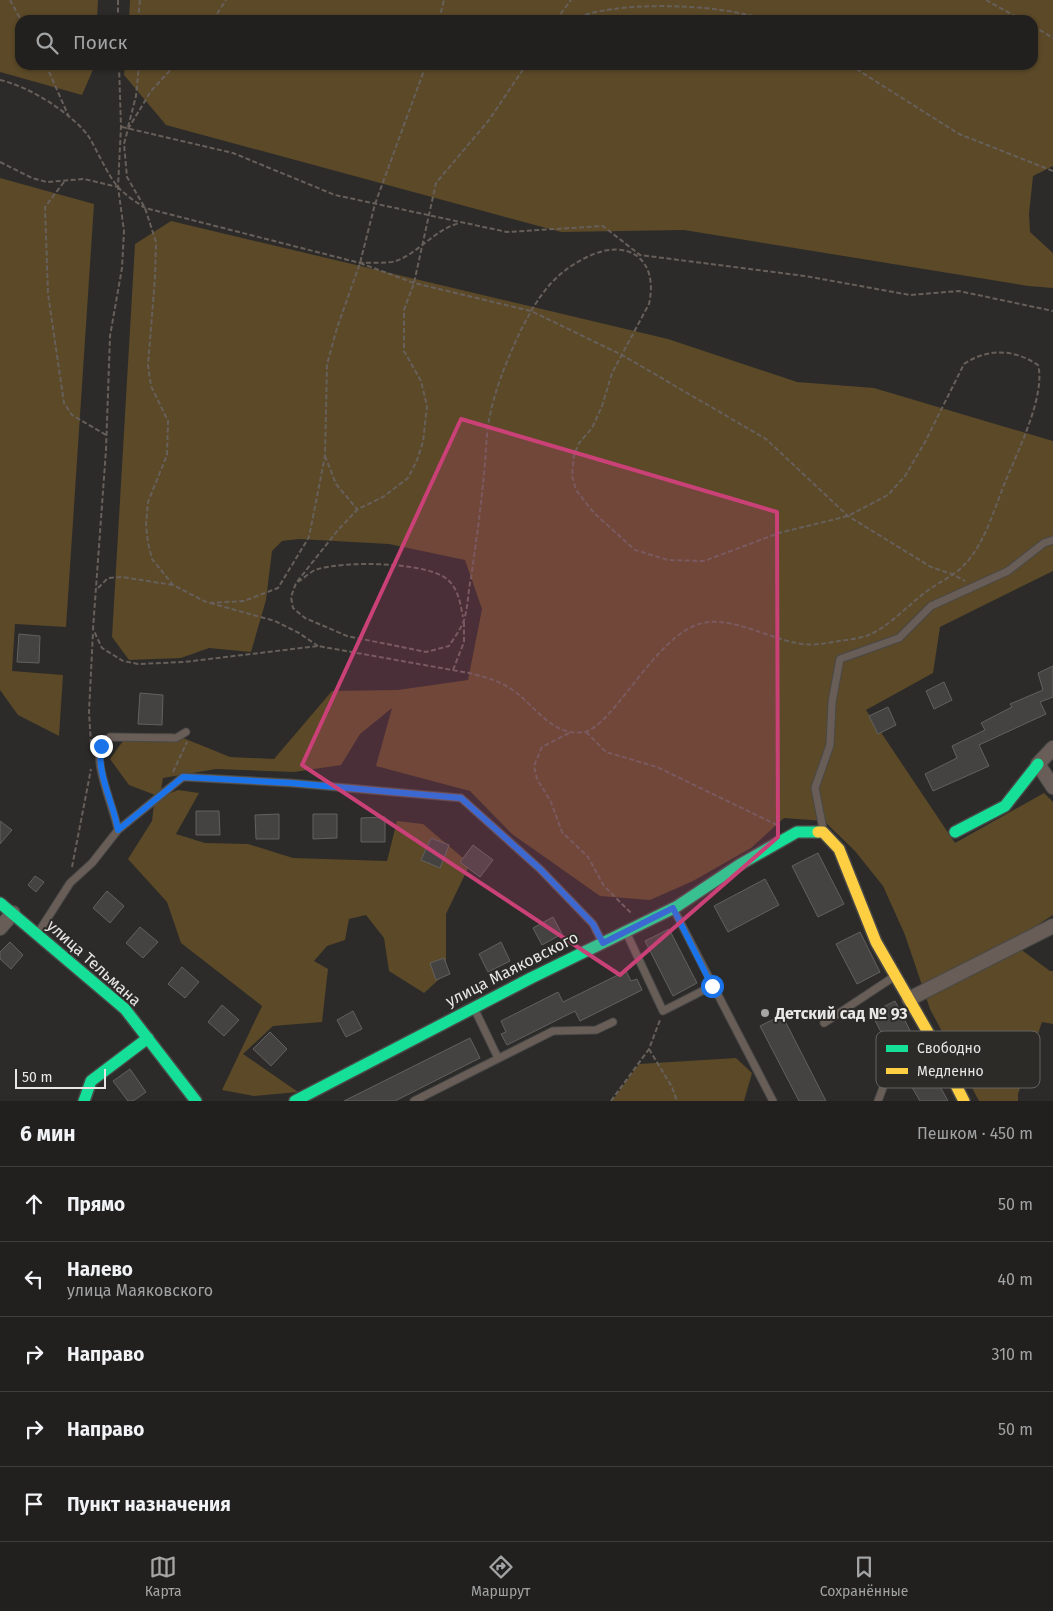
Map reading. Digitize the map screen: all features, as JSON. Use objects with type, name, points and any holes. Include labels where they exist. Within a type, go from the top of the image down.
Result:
[{"type":"street","points":[[955,832],[1006,806],[1038,764],[1053,748]]},
{"type":"street","points":[[1038,764],[1053,787]]},
{"type":"street","name":"улица Маяковского","points":[[295,1101],[673,908],[739,865],[797,832],[823,832]]},
{"type":"street","points":[[823,832],[839,849],[876,942],[927,1031]]},
{"type":"street","name":"улица Тельмана","points":[[0,903],[125,1009],[196,1101]]},
{"type":"street","points":[[0,928],[13,913]]},
{"type":"street","points":[[909,999],[1053,926]]},
{"type":"street","points":[[84,1101],[91,1081],[148,1038]]},
{"type":"street","points":[[957,1088],[964,1101]]},
{"type":"lane","points":[[823,832],[815,788],[830,746],[832,702],[840,658],[899,638],[931,606],[1008,571],[1044,544],[1053,540]]},
{"type":"lane","points":[[118,830],[115,812],[104,784],[99,762],[101,746],[110,737],[176,738],[186,732]]},
{"type":"lane","points":[[38,934],[70,883],[92,863],[118,830],[183,777],[301,784],[461,798],[540,869],[593,924],[603,943]]},
{"type":"lane","points":[[673,908],[773,1101]]},
{"type":"lane","points":[[626,932],[663,1011],[712,986]]},
{"type":"lane","points":[[824,1023],[895,976]]},
{"type":"lane","points":[[474,1008],[498,1058]]},
{"type":"lane","points":[[414,1101],[553,1031],[596,1030],[613,1022]]},
{"type":"lane","points":[[878,1101],[883,1088]]},
{"type":"path","points":[[10,0],[18,15]]},
{"type":"path","points":[[118,0],[118,15]]},
{"type":"path","points":[[138,15],[140,0]]},
{"type":"path","points":[[216,15],[226,0]]},
{"type":"path","points":[[440,15],[444,0]]},
{"type":"path","points":[[560,15],[571,0]]},
{"type":"path","points":[[986,0],[1013,15]]},
{"type":"path","points":[[584,15],[606,6],[668,3],[741,11],[752,15]]},
{"type":"path","points":[[1038,29],[1053,38]]},
{"type":"path","points":[[48,70],[70,119]]},
{"type":"path","points":[[92,752],[90,712],[93,629],[106,435],[110,336],[122,268],[124,231],[118,186],[121,126],[119,70]]},
{"type":"path","points":[[139,70],[136,96],[124,155],[127,177],[145,208],[156,242],[156,278],[148,365],[151,386],[168,421],[169,439],[167,455],[148,502],[147,534],[152,559],[173,585]]},
{"type":"path","points":[[128,129],[151,91],[170,70]]},
{"type":"path","points":[[208,603],[244,602],[278,588],[309,537],[325,456],[327,364],[360,262],[374,204],[424,70]]},
{"type":"path","points":[[296,583],[316,570],[334,566],[424,568],[444,577],[453,585],[458,593],[464,620],[449,646],[426,652],[347,636],[312,621],[293,608],[291,597],[296,583],[338,530],[358,509],[383,497],[408,478],[423,442],[427,406],[421,381],[404,351],[402,332],[404,310],[414,283],[436,182],[489,120],[523,70]]},
{"type":"path","points":[[858,70],[959,134],[1053,171]]},
{"type":"path","points":[[0,80],[14,83],[37,96],[70,119],[87,135],[118,186],[145,208],[360,262],[414,283],[531,311],[622,355],[766,439],[848,516],[931,567],[952,574],[970,584]]},
{"type":"path","points":[[93,629],[102,648],[123,661],[138,664],[184,662],[318,646],[493,679],[513,690],[554,726],[569,732],[586,732],[599,724],[642,671],[677,634],[697,624],[716,622],[735,624],[760,634],[797,644],[813,645],[868,635],[899,615],[926,592],[966,564],[981,538],[1035,406],[1041,376],[1038,365],[1029,359],[1000,352],[984,353],[964,364],[925,442],[905,476],[888,495],[848,516],[779,533],[704,561],[668,560],[635,550],[594,513],[576,490],[572,476],[574,455],[579,443],[592,428],[612,373],[648,304],[652,291],[648,266],[640,255],[603,226],[507,232],[463,223],[335,195],[233,153],[121,126]]},
{"type":"path","points":[[0,162],[32,178],[47,182],[84,179],[118,186]]},
{"type":"path","points":[[64,182],[45,208],[48,294],[64,404],[72,415],[106,435]]},
{"type":"path","points":[[360,262],[395,261],[422,246],[447,226],[463,223]]},
{"type":"path","points":[[452,671],[458,661],[464,642],[464,620],[476,544],[489,420],[501,376],[531,311],[549,284],[568,266],[592,255],[611,250],[627,251],[640,255],[805,276],[910,295],[959,290],[1053,312]]},
{"type":"path","points":[[325,456],[336,484],[358,509]]},
{"type":"path","points":[[96,589],[108,578],[122,577],[173,585],[208,603],[275,621],[299,633],[318,646]]},
{"type":"path","points":[[569,732],[542,747],[534,766],[537,779],[551,802],[562,832],[588,857],[604,886],[629,910],[638,926]]},
{"type":"path","points":[[586,732],[606,752],[657,767],[714,792],[762,819],[797,832]]},
{"type":"path","points":[[169,789],[174,769],[189,739]]},
{"type":"path","points":[[70,883],[85,789],[92,761]]},
{"type":"path","points":[[611,1101],[649,1049],[663,1011]]},
{"type":"path","points":[[649,1049],[672,1087],[677,1101]]},
{"type":"highlighted area","points":[[461,419],[777,512],[778,837],[620,975],[302,765]]},
{"type":"shaded area","points":[[0,0],[98,0],[97,15],[15,15],[15,70],[93,70],[82,95],[0,72]]},
{"type":"shaded area","points":[[130,0],[1053,0],[1053,166],[1033,176],[1029,214],[1030,232],[1053,253],[1053,288],[1028,286],[684,230],[561,232],[166,125],[124,75],[124,70],[1038,70],[1038,15],[129,15]]},
{"type":"shaded area","points":[[0,178],[94,204],[66,627],[15,624],[12,671],[63,675],[59,736],[18,715],[0,690]]},
{"type":"shaded area","points":[[171,221],[668,339],[797,382],[874,388],[1053,441],[1053,571],[940,627],[933,673],[866,710],[955,843],[1044,793],[1053,802],[1053,915],[1011,942],[1050,971],[1053,971],[1053,1024],[1042,1022],[1039,1031],[942,1031],[930,1009],[905,935],[883,886],[855,851],[824,821],[784,818],[751,848],[693,881],[650,900],[600,896],[512,834],[470,791],[376,766],[392,708],[360,734],[341,765],[294,772],[216,769],[163,778],[160,797],[178,790],[199,793],[176,834],[205,843],[248,844],[293,858],[387,861],[397,821],[423,824],[470,864],[446,914],[446,973],[424,993],[389,971],[384,938],[366,915],[349,919],[345,940],[327,946],[314,961],[328,969],[322,1022],[273,1026],[243,1054],[298,1092],[254,1096],[222,1090],[262,1006],[181,943],[167,902],[128,859],[152,821],[155,795],[129,785],[110,759],[128,734],[171,733],[230,757],[274,759],[332,691],[398,690],[468,680],[482,609],[465,560],[389,544],[299,539],[282,541],[272,551],[266,600],[251,652],[209,648],[181,658],[129,660],[112,637],[135,244]]},
{"type":"shaded area","points":[[736,1058],[752,1073],[744,1101],[612,1101],[639,1064]]},
{"type":"shaded area","points":[[972,1088],[1020,1088],[1018,1101],[979,1101]]},
{"type":"building","points":[[19,634],[40,636],[39,663],[17,662]]},
{"type":"building","points":[[1053,666],[1053,697],[1040,702],[1046,714],[979,745],[989,766],[933,791],[925,774],[957,758],[952,746],[985,730],[981,723],[1012,707],[1010,704],[1043,690],[1038,673]]},
{"type":"building","points":[[944,682],[952,700],[934,709],[926,691]]},
{"type":"building","points":[[140,693],[163,695],[162,725],[138,724]]},
{"type":"building","points":[[888,707],[896,725],[878,734],[869,716]]},
{"type":"building","points":[[196,811],[219,811],[220,835],[196,835]]},
{"type":"building","points":[[279,814],[279,839],[256,839],[255,815]]},
{"type":"building","points":[[313,814],[337,814],[337,838],[313,839]]},
{"type":"building","points":[[385,817],[385,842],[361,842],[361,818]]},
{"type":"building","points":[[0,821],[12,830],[0,844]]},
{"type":"building","points":[[431,838],[449,845],[440,868],[421,860]]},
{"type":"building","points":[[473,845],[493,860],[480,877],[460,862]]},
{"type":"building","points":[[818,853],[844,904],[818,917],[792,866]]},
{"type":"building","points":[[35,876],[44,882],[36,892],[28,885]]},
{"type":"building","points":[[765,879],[779,905],[728,932],[714,906]]},
{"type":"building","points":[[107,891],[124,906],[110,923],[93,908]]},
{"type":"building","points":[[553,917],[562,934],[542,945],[533,928]]},
{"type":"building","points":[[140,927],[158,942],[143,958],[126,943]]},
{"type":"building","points":[[669,929],[697,983],[673,996],[645,941]]},
{"type":"building","points":[[860,932],[880,972],[857,984],[836,944]]},
{"type":"building","points":[[10,942],[23,955],[11,969],[0,959],[0,952]]},
{"type":"building","points":[[501,942],[510,961],[488,972],[479,954]]},
{"type":"building","points":[[444,958],[450,974],[436,980],[430,963]]},
{"type":"building","points":[[182,967],[199,982],[185,998],[168,984]]},
{"type":"building","points":[[626,971],[631,981],[637,979],[642,990],[580,1021],[575,1011],[507,1045],[501,1034],[506,1032],[501,1021],[558,992],[563,1002]]},
{"type":"building","points":[[895,1001],[910,1031],[881,1031],[871,1013]]},
{"type":"building","points":[[222,1005],[239,1020],[224,1036],[208,1022]]},
{"type":"building","points":[[353,1011],[362,1029],[346,1037],[337,1020]]},
{"type":"building","points":[[782,1015],[826,1101],[799,1101],[760,1026]]},
{"type":"building","points":[[270,1032],[287,1049],[271,1066],[253,1049]]},
{"type":"building","points":[[470,1038],[480,1058],[395,1101],[344,1101]]},
{"type":"building","points":[[130,1069],[146,1092],[133,1101],[128,1101],[113,1081]]},
{"type":"building","points":[[912,1088],[941,1088],[948,1101],[920,1101]]},
{"type":"traffic: fast","points":[[955,832],[1005,806],[1038,764]]},
{"type":"traffic: fast","points":[[295,1101],[531,978],[676,907],[739,865],[797,832],[818,832]]},
{"type":"traffic: fast","points":[[0,903],[125,1009],[196,1101]]},
{"type":"traffic: fast","points":[[84,1101],[91,1081],[148,1038]]},
{"type":"traffic: slow","points":[[818,832],[823,832],[839,849],[876,942],[927,1031]]},
{"type":"traffic: slow","points":[[957,1088],[964,1101]]},
{"type":"place","name":"Детский сад № 93","points":[[765,1013]]},
{"type":"route","points":[[101,746],[99,762],[104,784],[115,812],[118,830],[183,777],[291,783],[461,798],[540,869],[593,924],[603,943],[673,908],[712,986]]}]
